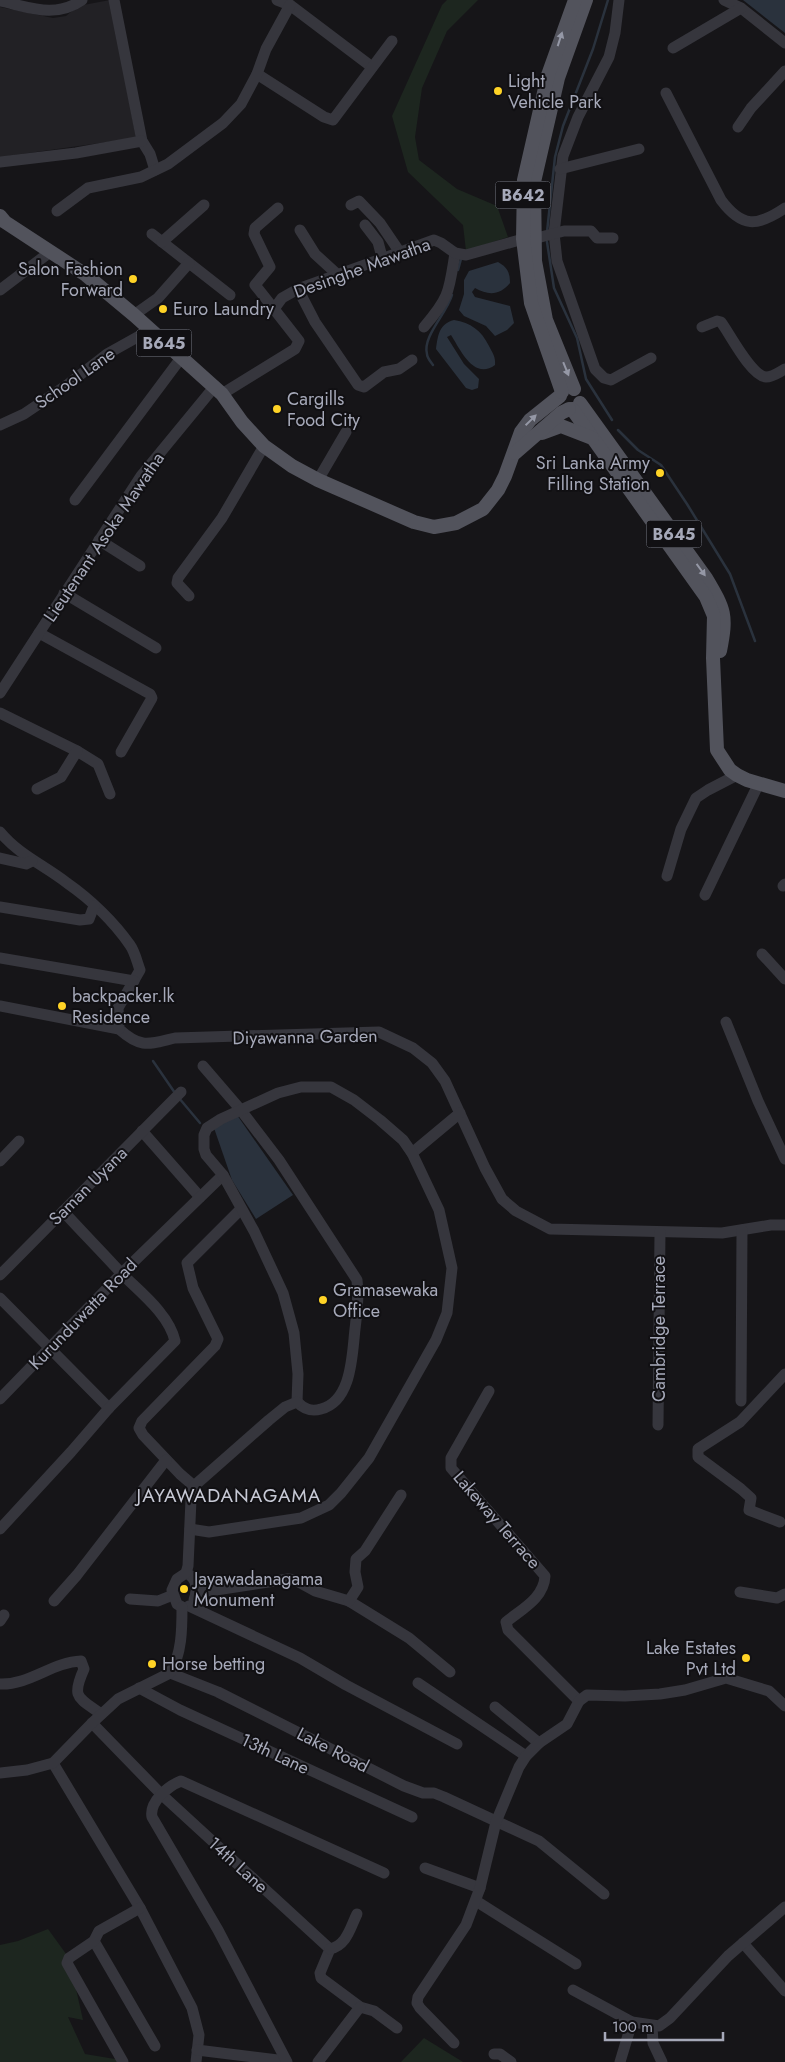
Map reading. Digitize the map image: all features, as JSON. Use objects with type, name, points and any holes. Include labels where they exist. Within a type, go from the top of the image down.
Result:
[{"type":"main road","name":"B642","points":[[565,392],[546,320],[535,261],[528,239],[524,180],[548,75],[575,0]]},
{"type":"main road","name":"B642","points":[[528,239],[534,182],[558,78],[586,0]]},
{"type":"main road","name":"B645","points":[[0,216],[5,222],[86,275],[134,316],[218,390],[242,422],[264,446],[292,466],[318,480],[414,522],[434,527],[456,522],[483,509],[498,490],[515,453],[520,432],[530,420],[565,392]]},
{"type":"main road","points":[[565,392],[579,393],[574,407],[563,406],[565,392]]},
{"type":"main road","name":"B645","points":[[515,453],[561,413],[574,407]]},
{"type":"main road","name":"B645","points":[[574,407],[593,438],[706,597],[714,616],[717,750],[730,770],[737,775],[785,791]]},
{"type":"main road","name":"B645","points":[[574,407],[706,578],[721,602],[725,624],[715,679]]},
{"type":"main road","points":[[536,435],[561,426],[593,438]]},
{"type":"street","points":[[1,1],[30,4],[56,11],[73,6],[82,0]]},
{"type":"street","points":[[114,0],[142,142],[150,154],[155,170]]},
{"type":"street","points":[[277,0],[290,6],[372,67]]},
{"type":"street","points":[[619,0],[615,33],[609,57],[578,117],[563,156],[554,233],[557,260],[595,370],[604,378],[611,380],[651,358]]},
{"type":"street","points":[[724,0],[741,8],[785,43]]},
{"type":"street","points":[[57,211],[88,188],[142,177],[168,164],[223,123],[241,104],[266,49],[290,6]]},
{"type":"street","points":[[673,48],[741,8]]},
{"type":"street","points":[[256,74],[324,117],[333,120],[392,41]]},
{"type":"street","points":[[738,127],[751,108],[785,71]]},
{"type":"street","points":[[666,93],[721,200],[731,213],[744,221],[758,222],[771,218],[785,208]]},
{"type":"street","points":[[0,162],[76,153],[142,142]]},
{"type":"street","points":[[560,169],[639,149]]},
{"type":"street","points":[[352,205],[360,201],[380,223],[399,251]]},
{"type":"street","points":[[162,242],[204,205]]},
{"type":"street","points":[[274,309],[255,285],[270,268],[254,234],[255,228],[278,208]]},
{"type":"street","points":[[365,225],[378,242],[382,257]]},
{"type":"street","points":[[300,230],[315,254],[338,275]]},
{"type":"street","name":"Desinghe Mawatha","points":[[218,390],[295,349],[299,341],[274,309],[282,298],[298,289],[382,257],[434,240],[441,242],[455,253],[466,255],[564,231],[591,231],[597,238],[613,238]]},
{"type":"street","points":[[152,234],[230,294]]},
{"type":"street","points":[[0,290],[50,252]]},
{"type":"street","points":[[424,327],[440,308],[448,294],[455,253]]},
{"type":"street","points":[[134,316],[158,298],[189,263]]},
{"type":"street","points":[[298,289],[315,322],[358,385],[364,387],[384,372],[399,369],[412,360]]},
{"type":"street","points":[[702,327],[717,321],[722,322],[747,362],[762,376],[772,376],[785,369]]},
{"type":"street","name":"School Lane","points":[[0,425],[24,414],[67,385],[107,354],[150,330]]},
{"type":"street","points":[[75,500],[181,358]]},
{"type":"street","name":"Lieutenant Asoka Mawatha","points":[[0,693],[141,476],[218,390]]},
{"type":"street","points":[[318,480],[346,432]]},
{"type":"street","points":[[189,596],[176,583],[178,578],[222,518],[264,446]]},
{"type":"street","points":[[99,540],[140,566]]},
{"type":"street","points":[[64,593],[156,648]]},
{"type":"street","points":[[39,633],[150,694],[152,698],[121,752]]},
{"type":"street","points":[[0,713],[77,751],[98,764],[110,794]]},
{"type":"street","points":[[37,789],[61,777],[77,751]]},
{"type":"street","points":[[667,876],[681,829],[696,798],[737,775]]},
{"type":"street","points":[[705,895],[759,783]]},
{"type":"street","points":[[0,832],[16,849],[67,882],[94,906],[131,946],[140,970],[118,1008],[119,1029],[0,1006]]},
{"type":"street","points":[[0,858],[26,864],[32,861]]},
{"type":"street","points":[[0,907],[80,920],[89,919],[94,906]]},
{"type":"street","points":[[762,954],[785,979]]},
{"type":"street","points":[[0,958],[134,982]]},
{"type":"street","points":[[726,1022],[785,1159]]},
{"type":"street","name":"Diyawanna Garden","points":[[119,1029],[128,1037],[146,1045],[175,1038],[379,1032],[413,1048],[432,1063],[445,1081],[485,1168],[502,1199],[516,1211],[550,1229],[722,1233],[771,1225],[785,1225]]},
{"type":"street","points":[[190,1529],[209,1532],[230,1530],[302,1518],[329,1505],[369,1458],[436,1340],[447,1313],[452,1268],[439,1210],[412,1154],[403,1140],[354,1100],[331,1087],[301,1087],[240,1109],[207,1128],[204,1142],[206,1155],[223,1176],[270,1262],[290,1313],[297,1354],[297,1402],[303,1408],[315,1411],[325,1408],[338,1397],[346,1384],[351,1366],[358,1302],[357,1280],[280,1160],[240,1109],[203,1066]]},
{"type":"street","name":"Saman Uyana","points":[[0,1275],[179,1095]]},
{"type":"street","points":[[412,1154],[460,1113]]},
{"type":"street","points":[[142,1131],[200,1197]]},
{"type":"street","points":[[0,1161],[19,1141]]},
{"type":"street","name":"Kurunduwatta Road","points":[[0,1400],[167,1228],[223,1176]]},
{"type":"street","points":[[194,1486],[166,1460],[140,1432],[139,1428],[142,1421],[215,1346],[218,1339],[193,1288],[187,1263],[241,1209]]},
{"type":"street","points":[[2,1524],[72,1452],[109,1408],[174,1342],[173,1332],[151,1303],[63,1211]]},
{"type":"street","points":[[741,1401],[742,1230]]},
{"type":"street","name":"Cambridge Terrace","points":[[658,1425],[660,1232]]},
{"type":"street","points":[[0,1298],[109,1408]]},
{"type":"street","points":[[780,1522],[749,1510],[751,1498],[698,1457],[698,1449],[740,1422],[749,1410],[784,1378]]},
{"type":"street","name":"Lakeway Terrace","points":[[489,1391],[451,1458],[451,1468],[545,1576],[544,1586],[539,1595],[506,1622],[506,1626],[579,1701]]},
{"type":"street","points":[[186,1573],[194,1486],[269,1420],[285,1407],[297,1402]]},
{"type":"street","points":[[54,1601],[100,1546],[166,1460]]},
{"type":"street","points":[[349,1601],[358,1587],[354,1572],[356,1559],[365,1551],[401,1495]]},
{"type":"street","points":[[0,1773],[28,1770],[54,1763],[118,1699],[170,1673],[179,1652],[186,1606],[194,1601],[196,1593],[193,1578],[186,1573]]},
{"type":"street","points":[[186,1573],[180,1575],[174,1584],[173,1595],[177,1604],[186,1606],[300,1658],[346,1685],[457,1744]]},
{"type":"street","points":[[196,1593],[288,1579],[295,1580],[315,1591],[349,1601],[409,1638],[450,1672]]},
{"type":"street","points":[[740,1592],[777,1598],[785,1594]]},
{"type":"street","points":[[130,1599],[158,1601],[173,1595]]},
{"type":"street","points":[[0,1684],[23,1682],[69,1662],[81,1661],[84,1669],[77,1684],[77,1692],[81,1699],[101,1714]]},
{"type":"street","name":"Lake Road","points":[[170,1673],[218,1692],[404,1786],[423,1793],[434,1793],[444,1797],[539,1841],[604,1894]]},
{"type":"street","points":[[454,2043],[417,2003],[422,1991],[466,1925],[476,1902],[496,1822],[526,1756],[538,1744],[566,1724],[579,1701],[587,1695],[625,1696],[660,1694],[685,1690],[726,1678],[769,1690],[785,1706]]},
{"type":"street","points":[[418,1683],[526,1756]]},
{"type":"street","name":"13th Lane","points":[[139,1688],[180,1710],[412,1817]]},
{"type":"street","points":[[496,1707],[538,1744]]},
{"type":"street","name":"14th Lane","points":[[92,1723],[161,1794],[330,1949]]},
{"type":"street","points":[[54,1763],[140,1908],[192,2008],[199,2034],[196,2062]]},
{"type":"street","points":[[286,2061],[218,1930],[152,1817],[151,1812],[161,1794],[181,1782],[384,1873]]},
{"type":"street","points":[[425,1868],[480,1888]]},
{"type":"street","points":[[476,1902],[576,1964]]},
{"type":"street","points":[[574,1990],[632,2022],[659,2026],[670,2018],[728,1956],[785,1907]]},
{"type":"street","points":[[123,2062],[67,1963],[69,1958],[94,1941],[99,1932],[140,1908]]},
{"type":"street","points":[[357,1914],[339,1947],[330,1949],[320,1973],[321,1978],[360,2007],[374,2011],[398,2028]]},
{"type":"street","points":[[94,1941],[155,2046]]},
{"type":"street","points":[[743,1943],[785,1991]]},
{"type":"street","points":[[318,2062],[360,2007]]},
{"type":"street","points":[[620,2062],[632,2022]]},
{"type":"street","points":[[652,2026],[654,2044],[662,2062]]},
{"type":"street","points":[[197,2050],[286,2061]]},
{"type":"street","points":[[494,2054],[500,2054],[511,2062]]},
{"type":"shaded area","points":[[110,0],[136,138],[0,157],[0,7],[53,18],[66,16],[78,6]]},
{"type":"shaded area","points":[[447,0],[478,0],[447,31],[422,88],[415,137],[419,160],[457,189],[497,206],[508,237],[466,251],[463,225],[408,172],[392,116],[442,5]]},
{"type":"shaded area","points":[[48,1929],[69,1958],[83,2020],[68,2017],[85,2054],[125,2062],[0,2062],[0,1945],[18,1941]]},
{"type":"shaded area","points":[[424,2038],[463,2062],[401,2062]]},
{"type":"water","points":[[743,0],[785,0],[785,33]]},
{"type":"water","points":[[498,262],[507,270],[510,283],[502,290],[494,293],[475,288],[472,292],[475,297],[510,306],[514,323],[507,330],[495,336],[486,326],[464,316],[459,310],[464,294],[464,280],[469,271]]},
{"type":"water","points":[[454,320],[466,323],[479,332],[486,340],[494,357],[495,365],[487,369],[481,369],[468,361],[451,335],[447,337],[464,364],[479,379],[478,388],[472,390],[466,388],[436,349],[442,327]]},
{"type":"water","points":[[237,1115],[293,1195],[256,1219],[232,1180],[214,1128]]},
{"type":"waterway","points":[[547,232],[555,157],[563,126],[593,49],[608,0]]},
{"type":"waterway","points":[[547,242],[554,288],[577,338],[586,379],[612,420]]},
{"type":"waterway","points":[[458,270],[461,259]]},
{"type":"waterway","points":[[433,365],[428,358],[426,347],[431,333],[452,295]]},
{"type":"waterway","points":[[618,430],[638,450],[661,465],[687,504],[730,574],[755,641]]},
{"type":"waterway","points":[[153,1061],[175,1093]]},
{"type":"waterway","points":[[179,1098],[200,1123]]},
{"type":"place","name":"Light Vehicle Park","points":[[498,91]]},
{"type":"place","name":"Salon Fashion Forward","points":[[133,279]]},
{"type":"place","name":"Euro Laundry","points":[[163,309]]},
{"type":"place","name":"Cargills Food City","points":[[277,409]]},
{"type":"place","name":"Sri Lanka Army Filling Station","points":[[660,473]]},
{"type":"place","name":"backpacker.lk Residence","points":[[62,1006]]},
{"type":"place","name":"Gramasewaka Office","points":[[323,1300]]},
{"type":"place","name":"Jayawadanagama Monument","points":[[184,1589]]},
{"type":"place","name":"Lake Estates Pvt Ltd","points":[[746,1658]]},
{"type":"place","name":"Horse betting","points":[[152,1664]]},
{"type":"district","name":"JAYAWADANAGAMA","points":[[229,1495]]}]
